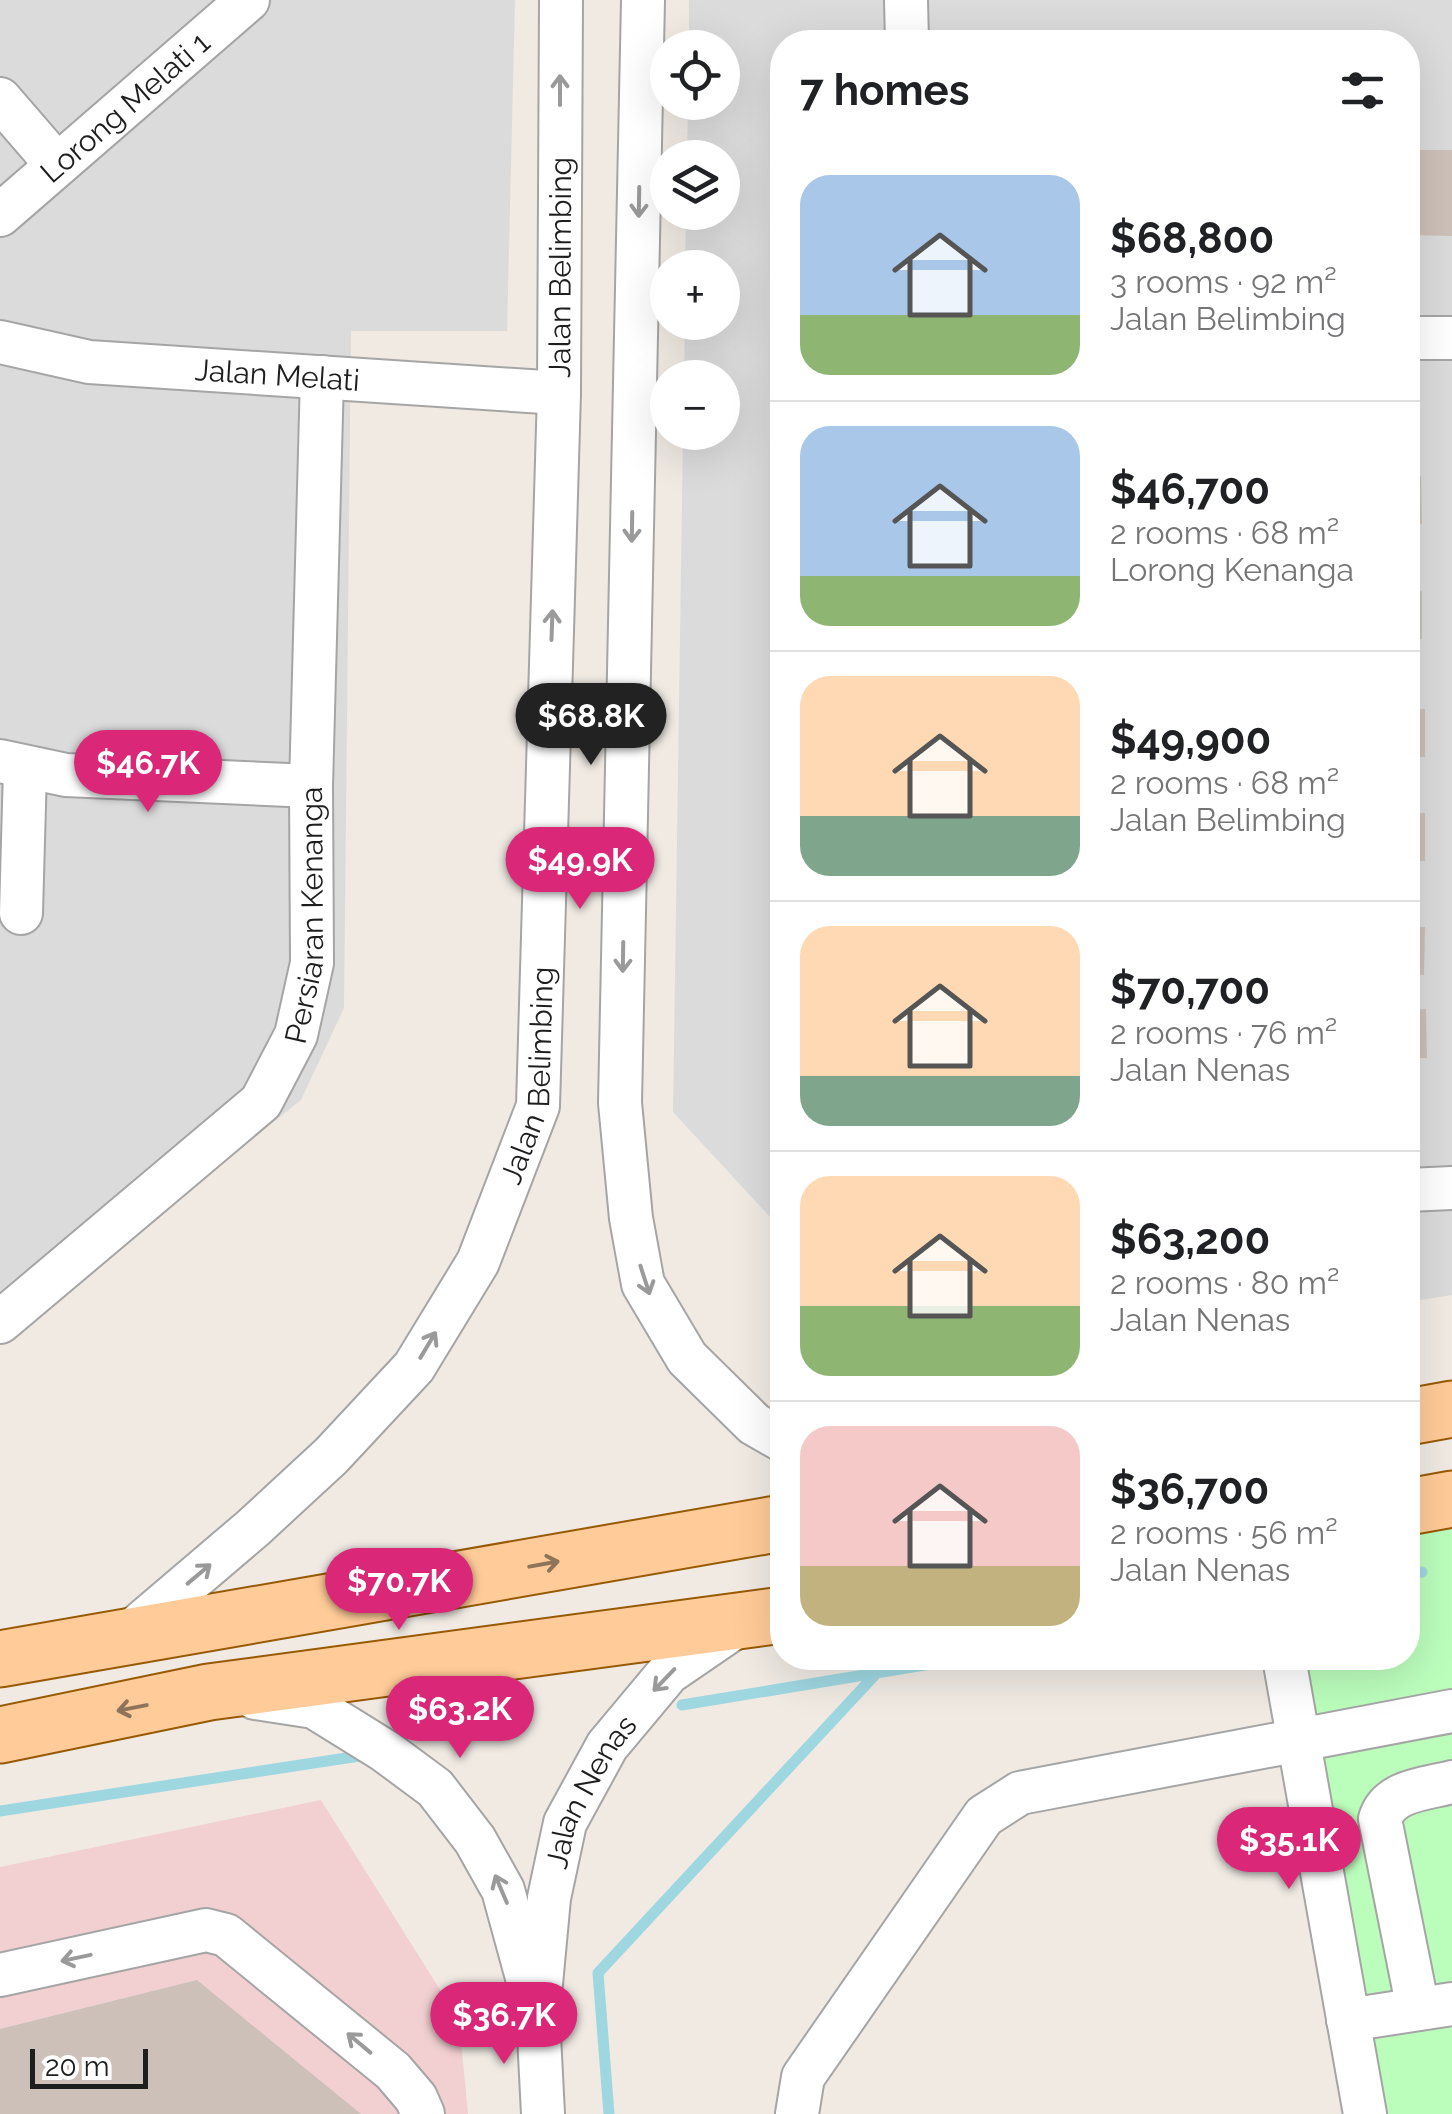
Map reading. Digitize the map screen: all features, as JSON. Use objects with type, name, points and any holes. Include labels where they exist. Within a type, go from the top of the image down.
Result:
[{"type":"main road","points":[[1420,1415],[1452,1410]]},
{"type":"main road","points":[[1420,1505],[1452,1498]]},
{"type":"main road","points":[[0,1659],[770,1525]]},
{"type":"main road","points":[[0,1734],[209,1692],[762,1618]]},
{"type":"street","name":"Jalan Belimbing","points":[[125,1637],[331,1456],[414,1367],[478,1262],[538,1106],[559,392],[561,0]]},
{"type":"street","points":[[643,0],[622,1122],[631,1218],[643,1284],[687,1358],[754,1424],[770,1433]]},
{"type":"street","points":[[906,0],[907,30]]},
{"type":"street","name":"Lorong Melati 1","points":[[0,216],[229,5]]},
{"type":"street","points":[[0,99],[57,165]]},
{"type":"street","points":[[1420,338],[1452,338]]},
{"type":"street","name":"Jalan Melati","points":[[0,342],[89,362],[559,392]]},
{"type":"street","name":"Persiaran Kenanga","points":[[0,1322],[261,1102],[296,1035],[312,962],[311,786],[322,377]]},
{"type":"street","points":[[21,913],[12,765],[66,775],[311,786]]},
{"type":"street","points":[[1420,1189],[1452,1188]]},
{"type":"street","name":"Jalan Nenas","points":[[543,2114],[538,2016],[549,1898],[564,1823],[607,1746],[668,1673],[762,1618]]},
{"type":"street","points":[[1286,1670],[1365,2114]]},
{"type":"street","name":"Jalan Nenas","points":[[209,1692],[314,1707],[435,1788],[475,1840],[503,1890],[538,2016]]},
{"type":"street","points":[[797,2114],[803,2077],[984,1816],[999,1803],[1020,1793],[1452,1711]]},
{"type":"street","points":[[1348,2020],[1435,2007],[1380,1820],[1384,1806],[1396,1796],[1452,1782]]},
{"type":"street","points":[[0,1975],[206,1930],[226,1935],[393,2071],[416,2098],[423,2114]]},
{"type":"shaded area","points":[[0,0],[515,0],[507,331],[351,331],[344,1008],[301,1100],[0,1344]]},
{"type":"shaded area","points":[[689,0],[1452,0],[1452,1295],[1420,1300],[1420,30],[770,30],[770,1217],[673,1112],[683,450],[740,450],[740,360],[684,360],[685,340],[740,340],[740,250],[685,250],[686,230],[740,230],[740,140],[687,140],[688,120],[740,120],[740,30],[689,30]]},
{"type":"shaded area","points":[[321,1800],[459,2020],[468,2114],[0,2114],[0,1867]]},
{"type":"green space","points":[[1452,1508],[1452,2114],[1365,2114],[1286,1670],[1420,1670],[1420,1512]]},
{"type":"building","points":[[1420,150],[1452,150],[1452,236],[1420,235]]},
{"type":"building","points":[[1420,476],[1421,476],[1420,524]]},
{"type":"building","points":[[1420,591],[1422,591],[1420,639]]},
{"type":"building","points":[[1420,709],[1425,709],[1425,757],[1420,757]]},
{"type":"building","points":[[1420,813],[1425,813],[1425,861],[1420,861]]},
{"type":"building","points":[[1420,927],[1425,927],[1424,975],[1420,975]]},
{"type":"building","points":[[1420,1009],[1426,1009],[1427,1058],[1420,1058]]},
{"type":"building","points":[[197,1980],[361,2114],[0,2114],[0,2029]]},
{"type":"waterway","points":[[682,1705],[894,1670]]},
{"type":"waterway","points":[[609,2114],[598,1973],[874,1676]]},
{"type":"waterway","points":[[0,1811],[366,1755]]}]
